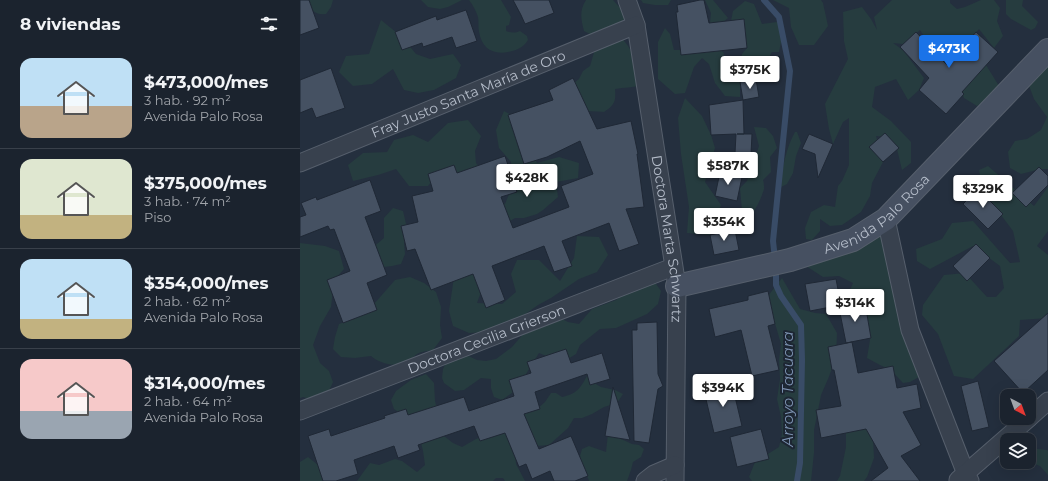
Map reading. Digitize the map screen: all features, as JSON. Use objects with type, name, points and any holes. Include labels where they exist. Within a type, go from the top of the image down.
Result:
[{"type":"main road","name":"Avenida Palo Rosa","points":[[675,277],[760,266],[790,260],[853,240],[886,219],[1048,50]]},
{"type":"street","name":"Doctora Marta Schwartz","points":[[627,0],[636,25],[675,277],[675,473]]},
{"type":"street","name":"Fray Justo Santa María de Oro","points":[[300,163],[636,25]]},
{"type":"street","points":[[886,219],[910,330],[964,479],[1022,425]]},
{"type":"street","name":"Doctora Cecilia Grierson","points":[[300,411],[675,277]]},
{"type":"street","points":[[1036,412],[1048,401]]},
{"type":"street","points":[[645,481],[654,474],[675,473]]},
{"type":"green space","points":[[307,0],[333,0],[331,7],[326,14],[319,14],[310,7]]},
{"type":"green space","points":[[421,0],[462,0],[440,9],[428,7]]},
{"type":"green space","points":[[469,0],[501,0],[511,17],[509,25],[506,26],[506,31],[520,31],[527,36],[528,40],[526,43],[520,48],[502,53],[493,51],[485,46],[480,38],[478,17]]},
{"type":"green space","points":[[586,0],[613,0],[622,10],[625,18],[620,23],[592,35],[584,31],[582,23],[581,15]]},
{"type":"green space","points":[[641,0],[671,0],[668,5],[655,5],[643,3]]},
{"type":"green space","points":[[705,0],[713,0],[728,18],[721,24],[710,23],[711,13]]},
{"type":"green space","points":[[773,0],[821,0],[828,26],[814,45],[799,45],[791,27],[789,8]]},
{"type":"green space","points":[[892,0],[950,0],[950,3],[957,9],[981,0],[994,0],[1000,8],[997,21],[1003,36],[994,48],[979,29],[956,55],[977,74],[986,65],[999,86],[988,99],[977,106],[964,98],[920,30],[903,44],[893,43],[903,50],[924,78],[919,90],[908,100],[896,79],[875,87],[872,107],[891,121],[911,142],[911,163],[902,170],[897,149],[889,137],[876,136],[883,162],[872,183],[870,196],[861,212],[842,225],[830,226],[820,219],[820,231],[812,240],[806,239],[805,228],[811,212],[824,205],[835,207],[838,186],[842,181],[849,165],[849,118],[843,122],[833,144],[825,104],[848,59],[844,41],[843,12],[862,7],[877,30],[874,17]]},
{"type":"green space","points":[[1006,0],[1023,0],[1022,6],[1038,22],[1035,28],[1031,30],[1011,19],[1006,14]]},
{"type":"green space","points":[[745,1],[754,4],[762,24],[777,22],[783,33],[779,52],[772,52],[764,66],[763,77],[750,73],[741,63],[742,54],[747,48],[731,21],[733,11]]},
{"type":"green space","points":[[381,20],[402,37],[416,54],[430,59],[453,54],[461,65],[456,78],[434,90],[418,93],[404,90],[393,69],[372,84],[353,86],[339,72],[346,56],[369,54]]},
{"type":"green space","points":[[665,28],[670,34],[674,50],[690,50],[714,45],[724,53],[722,68],[740,82],[740,97],[725,96],[715,83],[709,64],[702,58],[694,67],[685,93],[675,94],[658,79],[658,42]]},
{"type":"green space","points":[[617,37],[624,41],[631,51],[636,62],[642,85],[615,89],[614,102],[604,112],[580,111],[566,89],[579,79],[583,71],[590,66],[595,49]]},
{"type":"green space","points":[[1048,65],[1048,169],[1041,169],[1021,174],[1010,168],[1008,152],[1015,141],[1027,139],[1041,130],[1047,117],[1034,99],[1028,83]]},
{"type":"green space","points":[[685,98],[702,116],[715,148],[705,182],[721,205],[710,235],[687,233],[689,207],[681,154],[678,118]]},
{"type":"green space","points":[[504,111],[515,117],[537,163],[559,157],[579,163],[578,178],[556,182],[558,197],[537,214],[524,218],[515,218],[505,224],[437,175],[428,186],[409,186],[396,169],[353,181],[348,165],[363,153],[387,152],[394,140],[413,135],[428,142],[448,123],[468,120],[481,136],[475,151],[476,163],[489,179],[490,196],[505,204],[512,187],[511,162],[499,148],[496,130]]},
{"type":"green space","points":[[754,127],[766,128],[773,136],[777,148],[770,157],[771,172],[763,180],[764,189],[760,200],[751,215],[739,227],[733,216],[726,210],[735,208],[742,211],[740,188],[747,181],[759,146]]},
{"type":"green space","points":[[795,132],[797,132],[801,143],[796,156],[793,173],[787,184],[781,187],[785,158],[789,144]]},
{"type":"green space","points":[[988,166],[1034,206],[1048,187],[1048,231],[1037,246],[1048,255],[1048,318],[1020,320],[1019,336],[973,379],[954,376],[938,334],[922,315],[923,305],[944,275],[965,273],[987,297],[996,297],[1004,288],[1000,266],[973,246],[930,269],[917,261],[916,249],[942,239],[952,223],[973,221],[1010,263],[1020,262],[1013,231],[983,191],[979,170]]},
{"type":"green space","points":[[393,208],[403,211],[407,228],[404,243],[405,254],[401,264],[376,268],[370,250],[384,238],[384,218]]},
{"type":"green space","points":[[577,236],[599,237],[608,255],[597,272],[579,279],[513,323],[488,332],[469,333],[453,326],[449,311],[455,270],[476,261],[486,278],[477,303],[502,304],[516,292],[511,274],[517,260],[539,260],[560,281],[574,258]]},
{"type":"green space","points":[[889,236],[901,248],[904,269],[924,357],[919,377],[910,382],[903,383],[891,370],[867,358],[870,340],[867,325],[854,316],[848,301],[849,292],[853,283],[839,276],[823,277],[806,266],[868,238]]},
{"type":"green space","points":[[300,243],[325,246],[339,251],[344,269],[337,277],[333,289],[331,307],[320,326],[313,345],[320,363],[329,371],[333,382],[327,395],[318,401],[303,397],[300,398]]},
{"type":"green space","points":[[410,277],[424,283],[436,292],[441,307],[440,325],[442,338],[433,350],[416,354],[410,360],[395,365],[380,362],[371,356],[355,358],[341,357],[333,349],[339,324],[354,319],[367,312],[395,280]]},
{"type":"green space","points":[[782,278],[800,309],[826,314],[837,333],[836,358],[821,395],[814,430],[814,453],[811,481],[752,481],[749,477],[755,462],[779,447],[782,434],[781,417],[777,399],[780,379],[779,360],[781,344],[774,320],[764,301]]},
{"type":"green space","points":[[654,281],[661,291],[658,304],[647,314],[616,328],[600,329],[580,345],[576,354],[568,359],[551,358],[539,353],[516,390],[502,400],[494,397],[491,388],[491,379],[481,378],[464,390],[455,391],[444,383],[442,378],[443,369],[446,363],[466,355],[477,360],[486,361],[496,359],[512,347],[524,333],[556,316],[568,322],[579,324],[592,309],[616,300],[634,286]]},
{"type":"green space","points":[[426,374],[434,383],[435,401],[444,436],[453,443],[462,447],[489,434],[508,419],[536,410],[545,402],[551,393],[556,393],[562,397],[571,394],[580,388],[587,376],[601,387],[615,390],[623,394],[617,403],[604,407],[582,418],[574,418],[568,428],[549,445],[537,446],[515,453],[516,464],[525,481],[505,481],[503,478],[496,478],[493,481],[357,481],[370,463],[379,465],[395,459],[402,461],[417,472],[425,465],[419,435],[404,416],[394,409],[391,400],[396,391],[411,380]]},
{"type":"green space","points":[[854,409],[873,438],[874,458],[864,481],[837,481],[840,476],[846,447],[846,423]]},
{"type":"green space","points":[[608,433],[632,444],[639,445],[644,449],[641,457],[633,462],[627,481],[589,481],[584,473],[580,456],[582,449],[589,446],[606,452]]},
{"type":"green space","points":[[1036,449],[1048,451],[1048,475],[1040,466],[1036,465]]},
{"type":"green space","points":[[308,457],[318,465],[326,481],[300,481],[300,462]]},
{"type":"building","points":[[300,0],[309,0],[319,28],[300,35]]},
{"type":"building","points":[[513,0],[549,0],[554,13],[525,24]]},
{"type":"building","points":[[704,0],[709,23],[744,19],[747,48],[681,55],[676,12],[678,12],[677,5]]},
{"type":"building","points":[[466,10],[477,41],[456,48],[452,37],[423,47],[422,43],[402,50],[395,32],[436,16],[437,20]]},
{"type":"building","points":[[916,32],[947,65],[976,32],[998,52],[962,92],[964,94],[946,114],[919,90],[929,78],[900,47]]},
{"type":"building","points":[[331,68],[345,108],[316,118],[312,108],[300,113],[300,80]]},
{"type":"building","points":[[573,78],[597,129],[631,121],[638,154],[644,207],[626,209],[639,244],[619,251],[609,223],[562,241],[572,266],[554,272],[544,246],[492,266],[505,300],[486,308],[473,274],[431,290],[415,249],[407,251],[401,226],[418,222],[412,196],[433,191],[428,174],[454,165],[457,173],[505,156],[517,192],[501,197],[513,228],[569,207],[561,186],[593,174],[580,141],[547,157],[524,164],[508,115],[553,100],[549,90]]},
{"type":"building","points":[[756,79],[759,97],[743,100],[740,82]]},
{"type":"building","points":[[743,100],[744,134],[752,134],[751,154],[735,153],[736,134],[711,135],[709,105]]},
{"type":"building","points":[[885,133],[899,148],[883,162],[869,147]]},
{"type":"building","points":[[809,134],[833,144],[818,178],[815,154],[802,149]]},
{"type":"building","points":[[1039,167],[1048,176],[1048,185],[1026,207],[1012,193]]},
{"type":"building","points":[[720,172],[742,177],[737,201],[715,196]]},
{"type":"building","points":[[370,180],[381,211],[365,217],[387,275],[367,283],[377,310],[343,323],[327,280],[350,271],[334,229],[330,230],[328,226],[300,237],[300,217],[306,215],[301,203],[316,197],[317,200]]},
{"type":"building","points":[[978,189],[1003,214],[988,229],[963,204]]},
{"type":"building","points":[[735,230],[739,250],[714,255],[710,235]]},
{"type":"building","points":[[976,244],[990,258],[967,281],[953,266]]},
{"type":"building","points":[[836,279],[841,305],[810,311],[805,284]]},
{"type":"building","points":[[768,291],[775,324],[768,326],[779,370],[752,376],[741,330],[715,337],[709,309],[748,300],[748,296]]},
{"type":"building","points":[[865,303],[871,338],[846,343],[839,308]]},
{"type":"building","points":[[1048,313],[1048,370],[1027,389],[1019,389],[994,361]]},
{"type":"building","points":[[657,322],[658,374],[663,386],[658,389],[649,443],[634,441],[632,330],[637,330],[637,323]]},
{"type":"building","points":[[852,342],[858,373],[893,366],[897,388],[917,384],[921,408],[903,412],[921,445],[901,456],[920,481],[871,481],[888,468],[866,429],[821,438],[816,410],[841,406],[828,347]]},
{"type":"building","points":[[566,349],[571,363],[602,353],[610,379],[590,385],[587,374],[535,392],[540,409],[524,414],[539,449],[571,436],[588,476],[575,481],[554,481],[550,471],[532,479],[526,464],[519,467],[505,433],[480,441],[474,426],[418,445],[420,450],[398,458],[394,446],[354,460],[358,474],[336,481],[323,481],[308,436],[329,429],[331,436],[385,418],[384,416],[406,409],[408,415],[464,397],[469,411],[514,396],[509,380],[531,373],[527,362]]},
{"type":"building","points":[[978,381],[989,427],[972,431],[961,386]]},
{"type":"building","points":[[732,384],[742,426],[714,433],[704,391]]},
{"type":"building","points":[[613,387],[630,440],[605,436]]},
{"type":"building","points":[[761,429],[769,459],[737,467],[730,437]]},
{"type":"waterway","name":"Arroyo Tacuara","points":[[764,0],[779,17],[790,71],[773,241],[775,259]]},
{"type":"waterway","name":"Arroyo Tacuara","points":[[776,268],[776,285],[781,296],[801,325],[802,360],[800,463],[797,481]]}]
